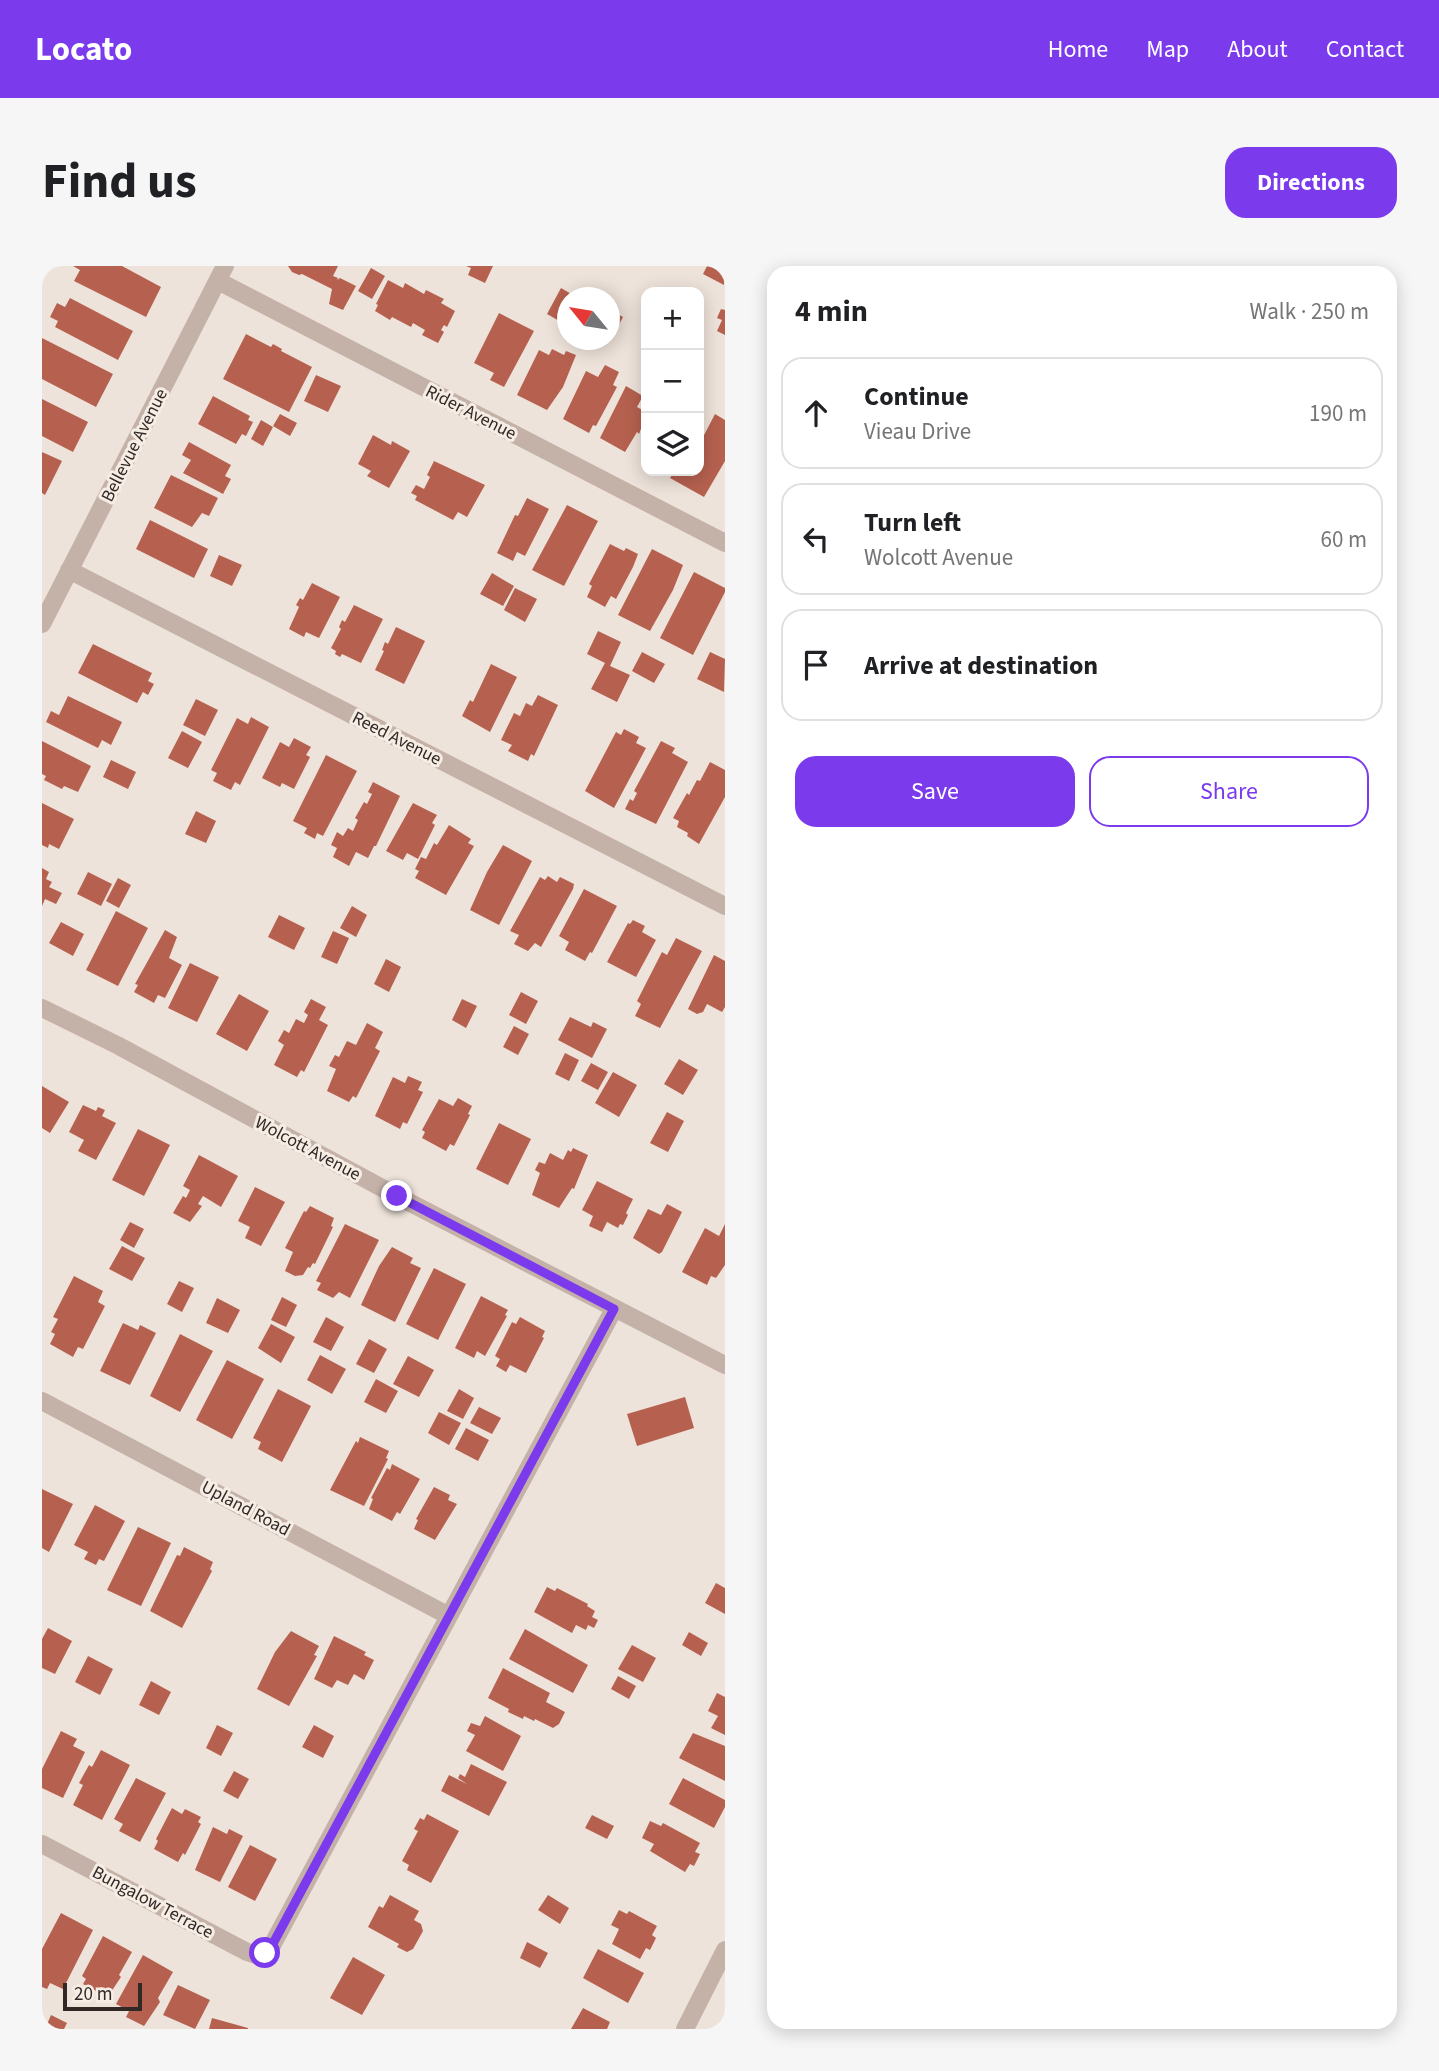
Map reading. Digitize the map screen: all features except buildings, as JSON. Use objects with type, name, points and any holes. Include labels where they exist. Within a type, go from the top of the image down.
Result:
[{"type":"street","name":"Rider Avenue","points":[[221,274],[725,543]]},
{"type":"street","name":"Bellevue Avenue","points":[[42,624],[221,274]]},
{"type":"street","name":"Reed Avenue","points":[[69,570],[725,905]]},
{"type":"street","name":"Wolcott Avenue","points":[[42,1008],[117,1045],[397,1196],[725,1365]]},
{"type":"street","points":[[449,1616],[614,1309]]},
{"type":"street","name":"Upland Road","points":[[42,1401],[449,1616]]},
{"type":"street","name":"Bungalow Terrace","points":[[42,1844],[247,1952],[256,1955],[269,1951],[449,1616]]},
{"type":"street","points":[[685,2029],[725,1950]]},
{"type":"route","points":[[265,1953],[269,1951],[614,1309],[397,1196]]}]
